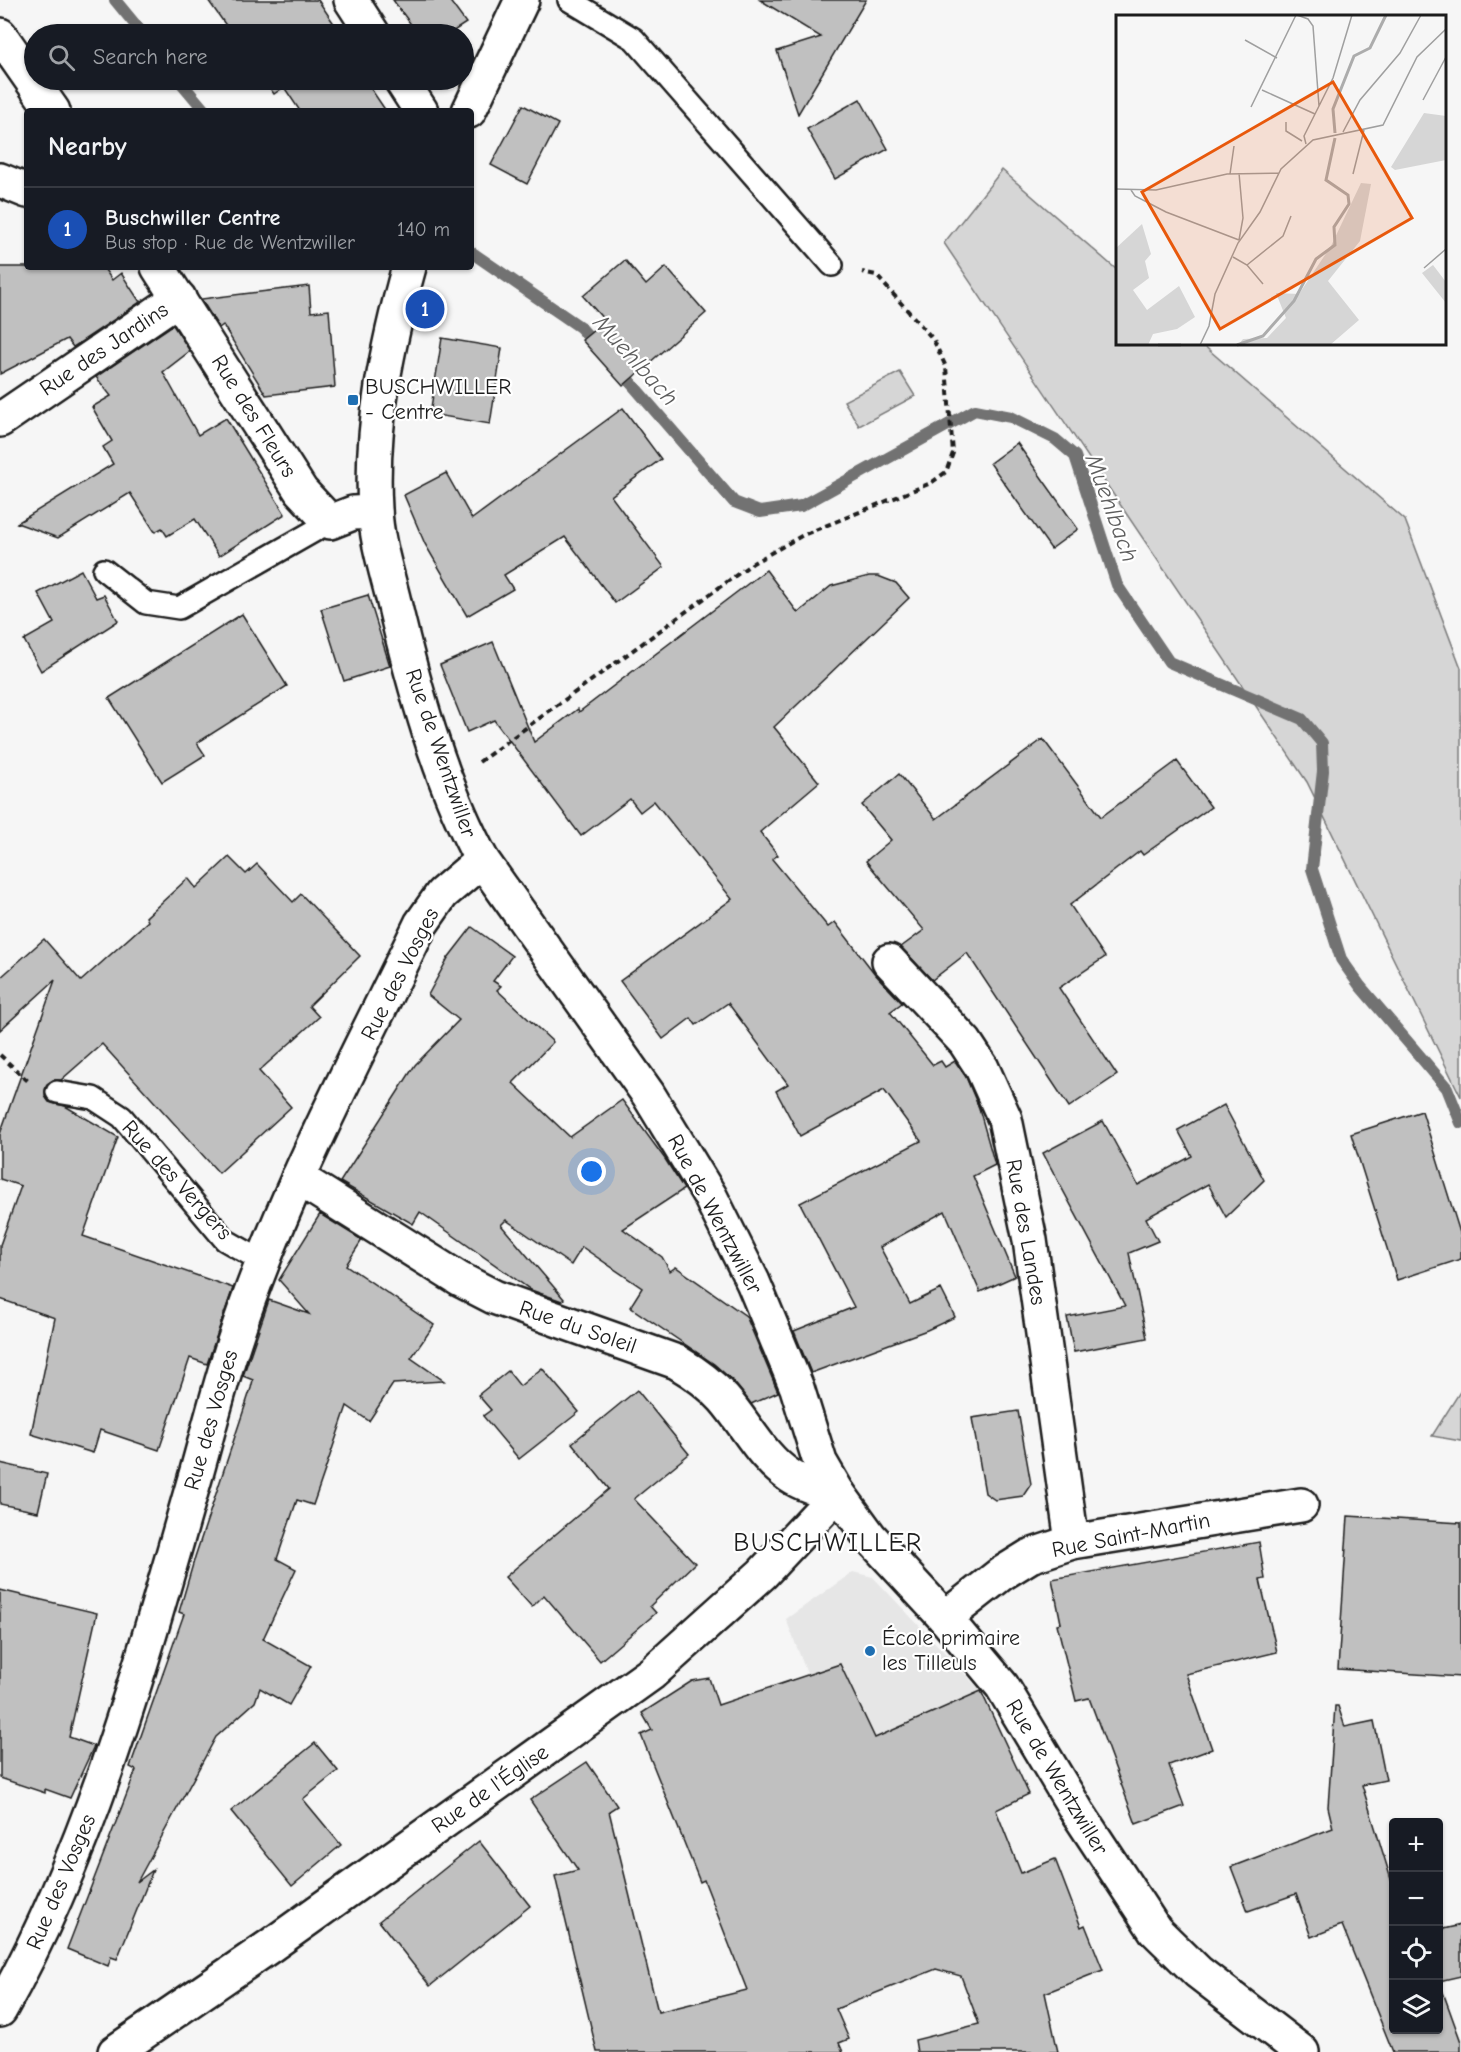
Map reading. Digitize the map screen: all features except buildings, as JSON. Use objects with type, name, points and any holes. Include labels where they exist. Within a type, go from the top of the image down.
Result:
[{"type":"street","points":[[351,0],[367,24]]},
{"type":"street","points":[[470,108],[522,0]]},
{"type":"street","points":[[0,35],[24,69]]},
{"type":"street","points":[[38,90],[51,108]]},
{"type":"street","points":[[407,90],[419,108]]},
{"type":"street","points":[[0,180],[24,189]]},
{"type":"street","name":"Rue des Fleurs","points":[[160,270],[301,491],[330,522]]},
{"type":"street","name":"Rue de Wentzwiller","points":[[408,270],[383,376],[376,430],[375,512],[406,653],[463,824],[482,860],[648,1094],[710,1196],[761,1300],[796,1388],[820,1462],[838,1493],[870,1537],[945,1618],[1008,1695],[1078,1813],[1155,1930],[1198,1972],[1302,2052]]},
{"type":"street","name":"Rue des Jardins","points":[[0,420],[178,298]]},
{"type":"street","points":[[330,522],[353,513],[375,512]]},
{"type":"street","name":"Rue des Vosges","points":[[0,2010],[45,1924],[101,1784],[130,1697],[233,1345],[262,1261],[298,1179],[421,924],[442,894],[482,860]]},
{"type":"street","name":"Rue des Landes","points":[[889,961],[966,1042],[982,1068],[1005,1119],[1030,1240],[1072,1542]]},
{"type":"street","name":"Rue du Soleil","points":[[298,1179],[441,1268],[494,1297],[676,1362],[693,1372],[724,1399],[764,1450],[790,1476],[813,1488],[838,1493]]},
{"type":"street","name":"Rue de l'Église","points":[[115,2052],[270,1946],[652,1673],[762,1574],[838,1493]]},
{"type":"street","name":"Rue Saint-Martin","points":[[945,1618],[983,1587],[1030,1556],[1072,1542],[1301,1505]]},
{"type":"lane","points":[[569,0],[634,39],[832,266]]},
{"type":"lane","points":[[104,570],[146,603],[179,608],[330,522]]},
{"type":"lane","name":"Rue des Vergers","points":[[57,1092],[93,1098],[122,1117],[225,1240],[262,1261]]},
{"type":"path","points":[[448,783],[512,741],[753,563],[803,535],[931,483],[946,472],[953,453],[946,367],[933,339],[876,275],[832,266]]},
{"type":"shaded area","points":[[1002,170],[1116,269],[1116,345],[1203,345],[1405,520],[1461,668],[1461,1097],[1307,782],[944,243]]},
{"type":"shaded area","points":[[900,372],[915,396],[859,426],[844,401]]},
{"type":"shaded area","points":[[1461,1390],[1461,1441],[1432,1436]]},
{"type":"shaded area","name":"École primaire les Tilleuls","points":[[853,1572],[873,1577],[981,1691],[847,1778],[786,1619]]},
{"type":"waterway","name":"Muehlbach","points":[[115,0],[135,24]]},
{"type":"waterway","name":"Muehlbach","points":[[187,90],[202,108]]},
{"type":"waterway","name":"Muehlbach","points":[[474,254],[580,327],[598,347]]},
{"type":"waterway","name":"Muehlbach","points":[[618,368],[734,502],[760,512],[801,506],[975,410],[1011,417],[1055,439],[1075,456],[1117,585],[1169,662],[1302,719],[1322,743],[1323,771],[1312,869],[1341,959],[1360,986],[1447,1088],[1461,1123]]},
{"type":"place","name":"Buschwiller Centre","points":[[425,309]]},
{"type":"place","name":"BUSCHWILLER - Centre","points":[[353,400]]},
{"type":"place","name":"École primaire les Tilleuls","points":[[870,1651]]},
{"type":"district","name":"BUSCHWILLER","points":[[828,1543]]}]
